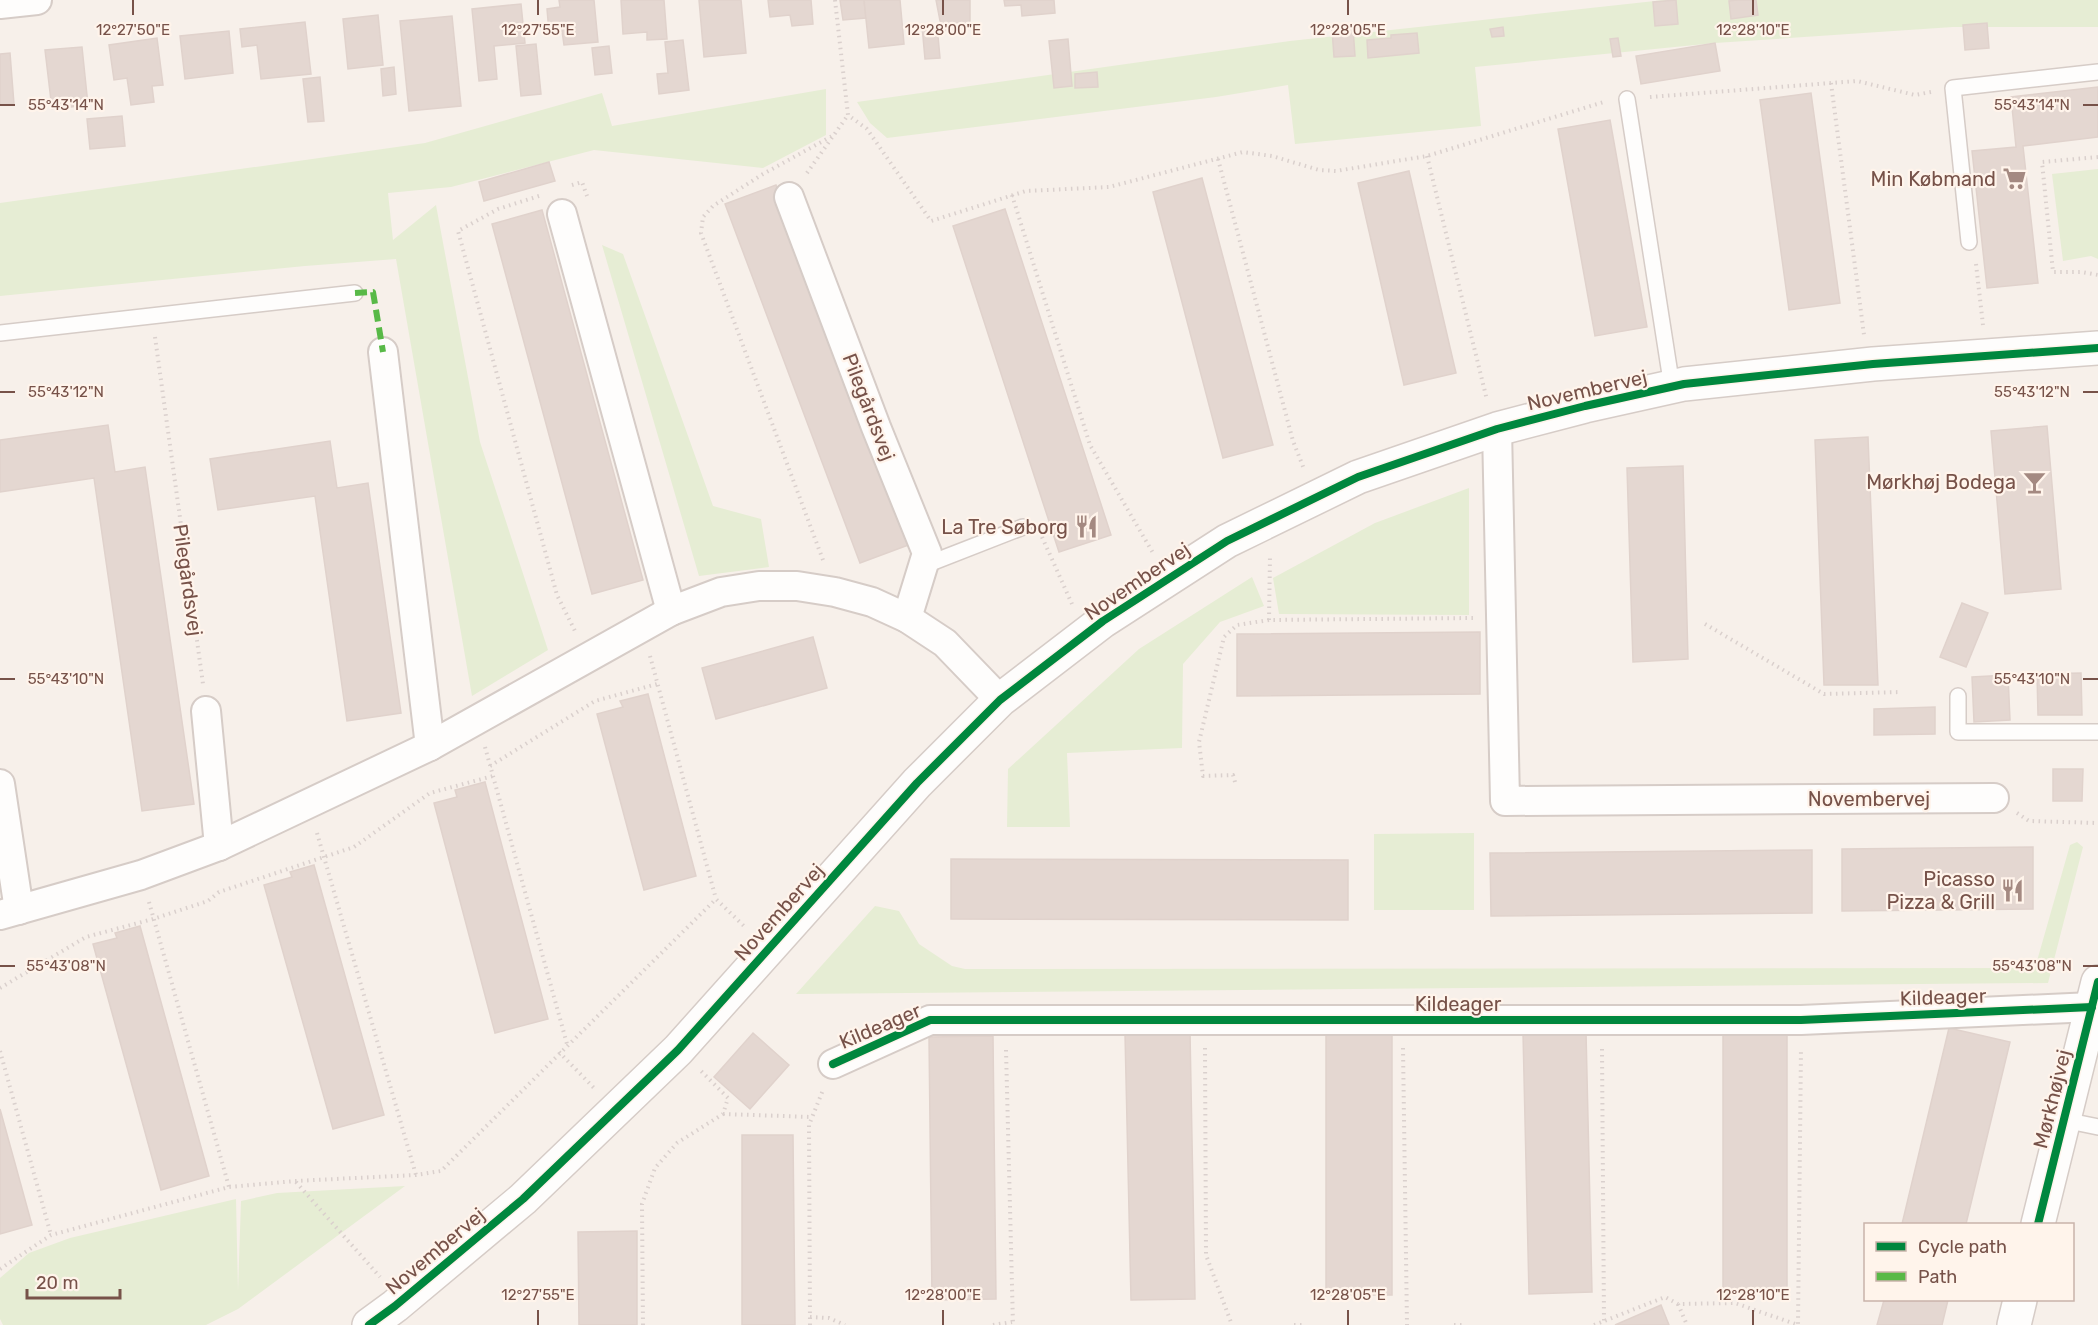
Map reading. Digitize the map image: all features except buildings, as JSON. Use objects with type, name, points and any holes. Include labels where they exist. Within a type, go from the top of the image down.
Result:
[{"type":"street","points":[[0,4],[37,0]]},
{"type":"street","name":"Pilegårdsvej","points":[[789,197],[876,427],[927,553],[907,618]]},
{"type":"street","points":[[561,202],[672,611]]},
{"type":"street","name":"Novembervej","points":[[369,1325],[401,1301],[523,1198],[678,1050],[917,783],[1000,700],[1086,635],[1227,541],[1358,477],[1495,429],[1585,406],[1672,387],[1868,365],[2098,348]]},
{"type":"street","points":[[383,352],[430,746]]},
{"type":"street","name":"Novembervej","points":[[1495,429],[1505,801],[1994,798]]},
{"type":"street","points":[[0,784],[9,913],[141,875],[219,846],[430,746],[672,611],[721,592],[759,586],[797,586],[835,592],[872,602],[907,618],[945,643],[1000,700]]},
{"type":"street","points":[[206,711],[219,846]]},
{"type":"street","name":"Kildeager","points":[[833,1064],[930,1020],[1801,1020],[2095,995]]},
{"type":"street","name":"Mørkhøjvej","points":[[2038,1223],[2095,995]]},
{"type":"street","points":[[2014,1325],[2020,1301]]},
{"type":"lane","points":[[1969,242],[1953,88],[2098,72]]},
{"type":"lane","points":[[1627,99],[1672,387]]},
{"type":"lane","points":[[0,333],[355,293]]},
{"type":"lane","points":[[923,566],[1023,527]]},
{"type":"lane","points":[[1958,696],[1958,732],[2098,732]]},
{"type":"lane","points":[[2064,1120],[2098,1127]]},
{"type":"path","points":[[789,197],[848,115],[835,0]]},
{"type":"path","points":[[848,115],[867,129],[931,221],[1026,191],[1109,187],[1243,152],[1272,156],[1319,170],[1336,171],[1427,156],[1611,100],[1857,81],[1915,95],[1953,88]]},
{"type":"path","points":[[1831,83],[1868,365]]},
{"type":"path","points":[[834,135],[763,174],[713,206],[703,218],[701,233],[835,592]]},
{"type":"path","points":[[1427,156],[1495,429]]},
{"type":"path","points":[[2098,157],[2042,162],[2053,272],[2082,272],[2098,275]]},
{"type":"path","points":[[1218,159],[1293,441],[1314,498]]},
{"type":"path","points":[[561,202],[582,182],[590,201]]},
{"type":"path","points":[[1012,195],[1090,445],[1169,579]]},
{"type":"path","points":[[540,196],[498,209],[458,231],[557,595],[589,657]]},
{"type":"path","points":[[1969,242],[1975,253],[1986,356]]},
{"type":"path","points":[[1269,620],[1271,520]]},
{"type":"path","points":[[1023,527],[1037,526],[1086,635]]},
{"type":"path","points":[[1235,782],[1233,775],[1203,776],[1199,742],[1224,637],[1237,625],[1269,620],[1501,618]]},
{"type":"path","points":[[1705,624],[1824,694],[1901,692]]},
{"type":"path","points":[[642,627],[716,898],[768,950]]},
{"type":"path","points":[[490,766],[595,701],[657,684]]},
{"type":"path","points":[[478,720],[567,1044]]},
{"type":"path","points":[[0,988],[86,937],[208,901],[219,892],[354,847],[430,793],[493,776]]},
{"type":"path","points":[[1994,798],[2029,820],[2098,823]]},
{"type":"path","points":[[308,804],[416,1175]]},
{"type":"path","points":[[141,875],[229,1187]]},
{"type":"path","points":[[0,1269],[51,1235],[229,1187],[416,1175],[441,1171],[716,898]]},
{"type":"path","points":[[993,1325],[1013,1324],[1005,1020]]},
{"type":"path","points":[[1205,1020],[1206,1255],[1232,1325]]},
{"type":"path","points":[[1402,1020],[1407,1325]]},
{"type":"path","points":[[1602,1020],[1604,1321]]},
{"type":"path","points":[[1594,1325],[1665,1297],[1678,1304],[1735,1303],[1798,1325],[1801,1020]]},
{"type":"path","points":[[678,1050],[728,1098],[723,1114]]},
{"type":"path","points":[[0,1051],[51,1235]]},
{"type":"path","points":[[559,1052],[616,1110]]},
{"type":"path","points":[[810,1325],[809,1125],[833,1064]]},
{"type":"path","points":[[643,1325],[642,1204],[655,1168],[677,1143],[723,1114],[812,1117]]},
{"type":"path","points":[[295,1181],[401,1301]]},
{"type":"path","points":[[1678,1304],[1687,1325]]},
{"type":"path","points":[[810,1317],[829,1318],[845,1325]]},
{"type":"path","points":[[1454,1325],[1465,1324]]},
{"type":"path","points":[[1294,1325],[1304,1325]]},
{"type":"green space","points":[[1664,0],[2098,0],[2098,27],[1953,27],[1715,43],[1475,67],[1481,126],[1295,144],[1288,85],[1216,97],[887,138],[870,123],[857,102],[1290,41]]},
{"type":"green space","points":[[826,89],[826,135],[763,168],[594,150],[451,187],[388,193],[393,240],[436,205],[480,442],[548,650],[472,696],[396,259],[0,296],[0,203],[425,143],[602,93],[612,126]]},
{"type":"green space","points":[[2098,169],[2098,259],[2091,256],[2063,261],[2052,174]]},
{"type":"green space","points":[[602,245],[623,254],[713,506],[761,519],[769,567],[699,576]]},
{"type":"green space","points":[[1469,488],[1469,615],[1279,614],[1273,578],[1375,523]]},
{"type":"green space","points":[[1252,577],[1264,606],[1220,622],[1183,664],[1182,748],[1067,753],[1070,827],[1007,827],[1008,769],[1139,649]]},
{"type":"green space","points":[[1474,833],[1474,910],[1374,910],[1374,834]]},
{"type":"green space","points":[[2077,842],[2083,847],[2048,983],[796,994],[875,906],[899,911],[919,944],[952,966],[965,969],[2035,968],[2070,845]]},
{"type":"green space","points":[[405,1186],[238,1309],[206,1325],[3,1325],[0,1319],[0,1278],[29,1253],[70,1238],[236,1199],[238,1291],[241,1201],[277,1193]]},
{"type":"marked path","points":[[355,293],[373,292],[383,352]]},
{"type":"cycle path","points":[[369,1325],[523,1199],[678,1050],[917,783],[1000,700],[1103,621],[1227,541],[1358,477],[1497,429],[1684,384],[1873,364],[2098,348]]},
{"type":"cycle path","points":[[2038,1223],[2098,982]]},
{"type":"cycle path","points":[[833,1064],[930,1020],[1801,1020],[2092,1007]]},
{"type":"place","name":"Min Købmand","points":[[2014,179]]},
{"type":"place","name":"Mørkhøj Bodega","points":[[2034,482]]},
{"type":"place","name":"La Tre Søborg","points":[[1086,527]]},
{"type":"place","name":"Picasso Pizza & Grill","points":[[2013,890]]}]
